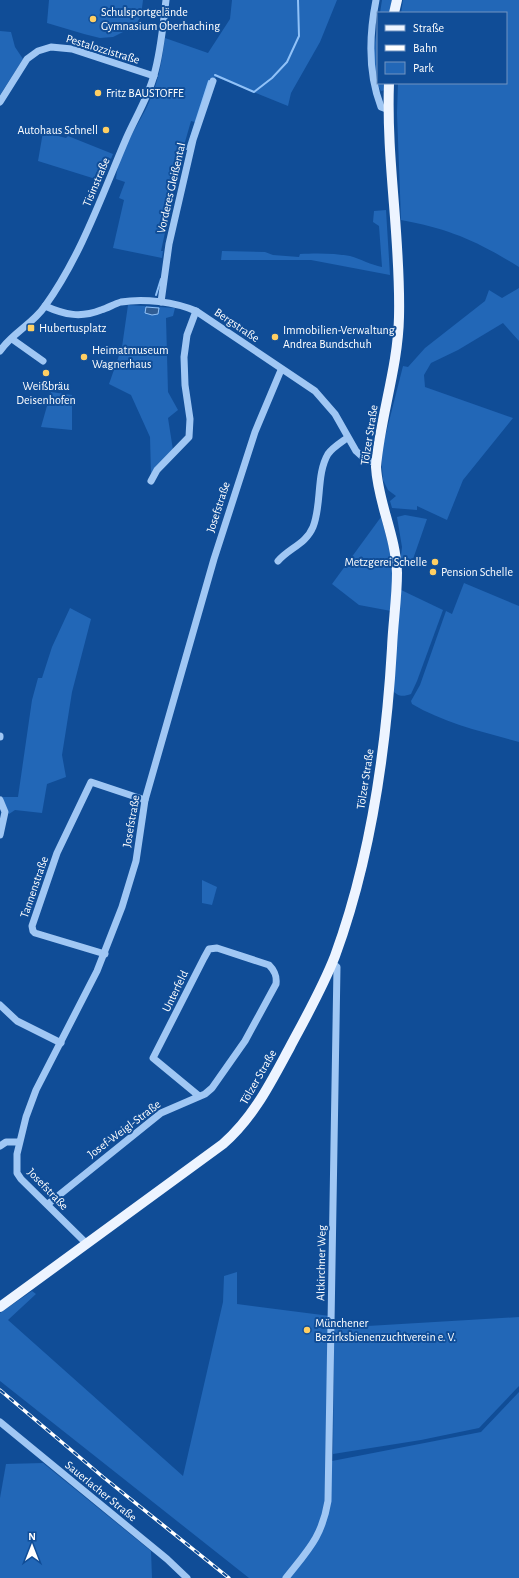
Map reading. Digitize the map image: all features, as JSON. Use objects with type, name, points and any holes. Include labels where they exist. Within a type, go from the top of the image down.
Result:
[{"type":"main road","points":[[394,12],[397,0]]},
{"type":"main road","name":"Tölzer Straße","points":[[0,1307],[223,1144],[246,1120],[270,1086],[308,1014],[332,963],[347,920],[358,880],[382,759],[389,696],[397,575],[396,556],[392,534],[377,484],[376,462],[394,368],[399,330],[399,297],[389,110],[389,84]]},
{"type":"street","name":"Tisinstraße","points":[[1,348],[36,317],[45,306],[78,251],[129,132],[145,101],[154,76],[166,0]]},
{"type":"street","points":[[376,0],[370,33],[372,64],[377,96],[381,108],[389,110]]},
{"type":"street","name":"Pestalozzistraße","points":[[0,102],[27,59],[38,51],[51,47],[72,50],[154,76]]},
{"type":"street","name":"Vorderes Gleißental","points":[[161,302],[169,244],[193,140],[213,81]]},
{"type":"street","name":"Bergstraße","points":[[45,306],[61,313],[78,316],[86,315],[121,302],[161,302],[178,304],[196,311],[315,391],[334,414],[347,438],[361,457],[367,461],[376,462]]},
{"type":"street","points":[[151,481],[157,470],[188,437],[190,419],[184,385],[184,357],[187,335],[196,311]]},
{"type":"street","points":[[12,339],[44,361]]},
{"type":"street","name":"Josefstraße","points":[[87,1244],[21,1179],[17,1172],[19,1142],[36,1090],[105,954],[122,908],[136,862],[145,800],[178,681],[232,501],[255,432],[282,370]]},
{"type":"street","points":[[278,561],[283,555],[303,542],[309,535],[315,520],[324,464],[328,454],[347,438]]},
{"type":"street","name":"Tannenstraße","points":[[105,954],[35,933],[32,931],[32,926],[58,854],[91,782],[145,800]]},
{"type":"street","points":[[0,800],[5,812],[0,835]]},
{"type":"street","name":"Unterfeld","points":[[199,1096],[153,1058],[209,950],[213,948],[235,953],[269,965],[274,970],[277,977]]},
{"type":"street","name":"Altkirchner Weg","points":[[286,1578],[314,1542],[321,1529],[328,1501],[337,967],[332,963]]},
{"type":"street","name":"Josef-Weigl-Straße","points":[[48,1204],[161,1113],[199,1096],[212,1088],[244,1041],[276,984],[277,977]]},
{"type":"street","points":[[0,1005],[17,1021],[61,1043]]},
{"type":"street","points":[[0,1146],[6,1142],[19,1142]]},
{"type":"street","name":"Sauerlacher Straße","points":[[0,1422],[167,1559],[187,1578]]},
{"type":"green space","name":"Schulsportgelände Gymnasium Oberhaching","points":[[49,0],[143,0],[141,16],[135,26],[113,37],[100,38],[47,23]]},
{"type":"green space","points":[[232,0],[337,0],[320,42],[291,93],[288,106],[216,77],[210,83],[195,122],[191,121],[183,149],[161,251],[163,251],[162,258],[113,248],[124,200],[119,198],[125,182],[116,179],[118,168],[125,148],[146,110],[156,85],[165,38],[208,53],[230,19]]},
{"type":"green space","points":[[382,0],[392,0],[390,12],[380,12]]},
{"type":"green space","points":[[403,0],[519,0],[519,267],[490,250],[463,237],[434,227],[401,220],[397,113],[398,84],[507,84],[507,12],[401,12]]},
{"type":"green space","points":[[377,30],[377,80],[375,75],[374,58]]},
{"type":"green space","points":[[0,31],[11,32],[15,47],[23,59],[0,95]]},
{"type":"green space","points":[[378,84],[385,84],[385,90],[381,91]]},
{"type":"green space","points":[[43,132],[66,138],[68,136],[113,154],[102,181],[38,161]]},
{"type":"green space","points":[[386,210],[390,275],[311,260],[221,260],[222,251],[265,252],[273,255],[299,257],[300,254],[338,254],[350,256],[382,267],[379,226],[373,222],[374,211]]},
{"type":"green space","points":[[519,288],[519,341],[503,323],[458,350],[431,363],[424,375],[425,387],[513,418],[463,480],[447,520],[417,506],[417,510],[392,508],[390,501],[396,496],[388,490],[383,480],[381,453],[403,366],[408,367],[425,348],[485,301],[489,290],[502,298]]},
{"type":"green space","points":[[128,305],[175,308],[173,316],[166,318],[168,392],[178,410],[168,418],[173,450],[151,474],[150,437],[131,395],[109,384],[122,347]]},
{"type":"green space","points":[[51,392],[72,395],[72,430],[41,427]]},
{"type":"green space","points":[[405,515],[427,519],[412,562],[400,564],[402,547],[397,517]]},
{"type":"green space","points":[[381,517],[393,562],[391,611],[359,605],[332,584]]},
{"type":"green space","points":[[464,583],[519,606],[519,742],[450,722],[412,704],[411,701],[420,685],[446,611],[452,614]]},
{"type":"green space","points":[[399,589],[443,610],[417,681],[411,694],[405,696],[396,694],[392,689]]},
{"type":"green space","points":[[70,608],[91,619],[72,692],[62,755],[66,777],[47,784],[42,813],[15,810],[9,814],[2,797],[18,797],[32,700],[38,678],[42,678],[52,647]]},
{"type":"green space","points":[[202,880],[217,887],[212,905],[202,903]]},
{"type":"green space","points":[[237,1272],[237,1304],[330,1316],[332,1461],[481,1432],[519,1392],[519,1578],[249,1578],[0,1381],[0,1313],[32,1291],[36,1294],[8,1320],[183,1476],[223,1302],[224,1276]]},
{"type":"green space","points":[[519,1317],[519,1386],[479,1428],[421,1440],[333,1454],[334,1328]]},
{"type":"green space","points":[[43,1463],[151,1551],[152,1578],[0,1578],[0,1498],[6,1464]]},
{"type":"shaded area","points":[[146,307],[159,308],[158,314],[152,315],[145,313]]},
{"type":"waterway","points":[[215,75],[254,92],[272,78],[287,62],[299,36],[298,0]]},
{"type":"waterway","points":[[187,149],[209,81]]},
{"type":"waterway","points":[[156,295],[161,279]]},
{"type":"railway","points":[[0,1390],[103,1477],[229,1578]]},
{"type":"place","name":"Schulsportgelände Gymnasium Oberhaching","points":[[93,19]]},
{"type":"place","name":"Fritz BAUSTOFFE","points":[[98,93]]},
{"type":"place","name":"Autohaus Schnell","points":[[106,130]]},
{"type":"place","name":"Hubertusplatz","points":[[31,328]]},
{"type":"place","name":"Immobilien-Verwaltung Andrea Bundschuh","points":[[275,337]]},
{"type":"place","name":"Heimatmuseum Wagnerhaus","points":[[84,357]]},
{"type":"place","name":"Weißbräu Deisenhofen","points":[[46,373]]},
{"type":"place","name":"Metzgerei Schelle","points":[[435,562]]},
{"type":"place","name":"Pension Schelle","points":[[433,572]]},
{"type":"place","name":"Münchener Bezirksbienenzuchtverein e. V.","points":[[307,1330]]}]
